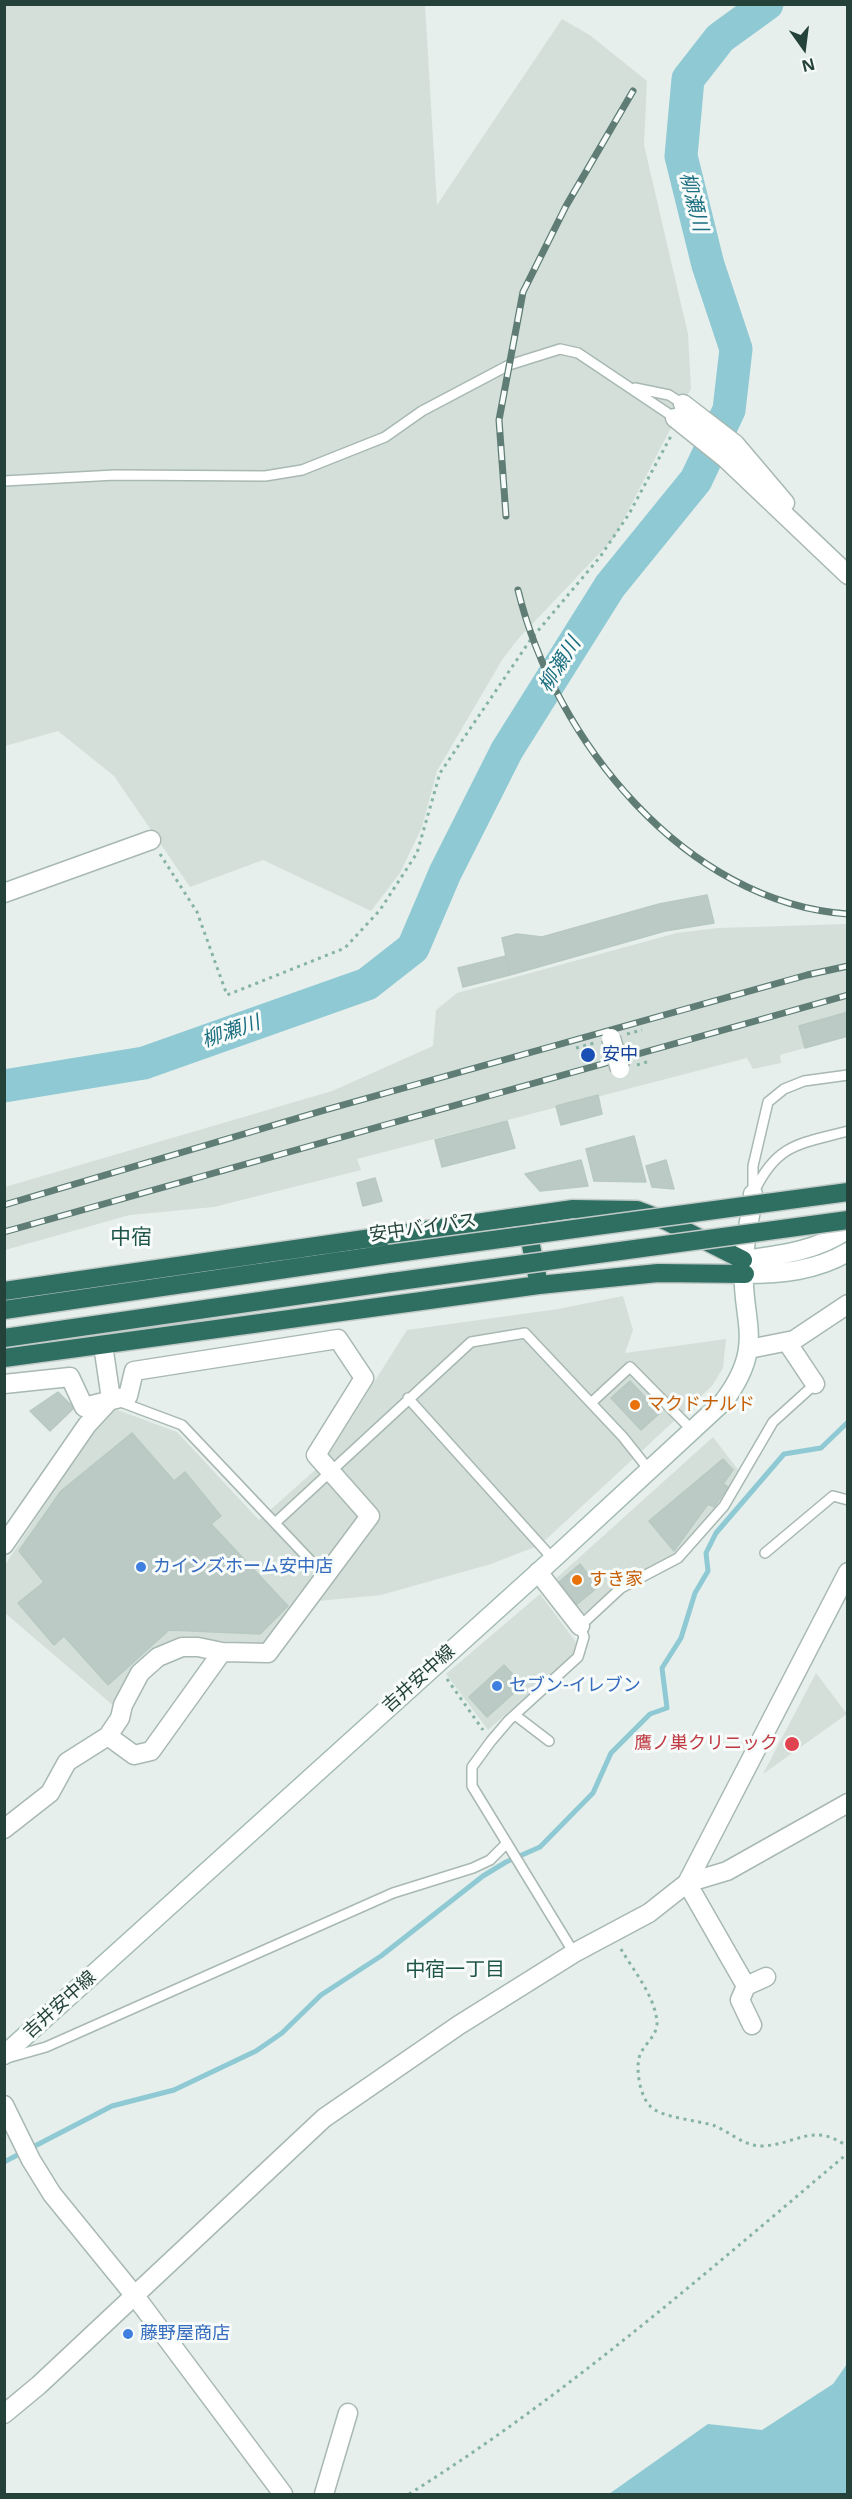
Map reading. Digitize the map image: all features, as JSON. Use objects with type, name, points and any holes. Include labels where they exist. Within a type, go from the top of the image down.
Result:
[{"type":"highway","name":"安中バイパス","points":[[4,1310],[389,1254],[848,1192]]},
{"type":"highway","points":[[4,1291],[573,1209],[637,1210],[666,1221],[744,1267]]},
{"type":"highway","points":[[525,1217],[539,1285]]},
{"type":"highway","points":[[4,1338],[848,1220]]},
{"type":"highway","points":[[4,1358],[539,1285],[744,1267]]},
{"type":"street","points":[[684,417],[730,451],[806,534],[848,575]]},
{"type":"street","points":[[4,893],[151,840]]},
{"type":"street","points":[[611,1038],[620,1069]]},
{"type":"street","name":"吉井安中線","points":[[4,2057],[436,1662],[712,1415],[735,1387],[744,1371],[749,1349],[744,1267],[753,1194]]},
{"type":"street","points":[[744,1267],[834,1238],[848,1229]]},
{"type":"street","points":[[744,1267],[774,1274],[801,1270],[848,1252]]},
{"type":"street","points":[[749,1349],[794,1340],[848,1304]]},
{"type":"street","points":[[4,1384],[70,1377],[84,1407],[128,1396],[134,1371],[338,1339],[364,1378],[316,1455],[370,1516],[268,1653],[222,1652],[198,1647],[182,1647],[158,1657],[140,1673],[123,1706],[120,1718],[108,1736],[67,1762],[50,1793],[4,1828]]},
{"type":"street","points":[[787,1342],[815,1384]]},
{"type":"street","points":[[103,1345],[111,1399]]},
{"type":"street","points":[[4,1545],[87,1425],[111,1399]]},
{"type":"street","points":[[538,1572],[580,1626]]},
{"type":"street","points":[[4,2414],[135,2296],[324,2118],[459,2025],[574,1953],[612,1934],[666,1902],[687,1883],[848,1572]]},
{"type":"street","points":[[108,1736],[134,1755],[152,1751],[222,1652]]},
{"type":"street","points":[[687,1883],[727,1870],[848,1803]]},
{"type":"street","points":[[687,1883],[746,1986]]},
{"type":"street","points":[[752,2025],[740,2001],[746,1986],[766,1977]]},
{"type":"street","points":[[4,2105],[31,2160],[52,2194],[135,2296],[283,2494]]},
{"type":"street","points":[[324,2494],[348,2413]]},
{"type":"lane","points":[[4,481],[115,475],[265,476],[302,470],[385,437],[422,411],[509,365],[560,349],[578,353],[630,387],[684,417]]},
{"type":"lane","points":[[630,387],[669,395],[684,417]]},
{"type":"lane","points":[[753,1194],[753,1166],[768,1102],[784,1089],[804,1081],[848,1075]]},
{"type":"lane","points":[[753,1194],[763,1173],[783,1150],[848,1131]]},
{"type":"lane","points":[[275,1523],[471,1342],[525,1333],[650,1470]]},
{"type":"lane","points":[[591,1403],[630,1367],[693,1431]]},
{"type":"lane","points":[[574,1953],[472,1786],[472,1767],[490,1741],[515,1715],[578,1657],[584,1637],[580,1626],[621,1588],[678,1558],[724,1506],[773,1422],[815,1384]]},
{"type":"lane","points":[[408,1398],[553,1559]]},
{"type":"lane","points":[[111,1399],[183,1425],[325,1576]]},
{"type":"lane","points":[[765,1553],[833,1496],[848,1500]]},
{"type":"lane","points":[[515,1715],[549,1741]]},
{"type":"lane","points":[[4,2057],[46,2047],[393,1893],[473,1868],[490,1860],[507,1844]]},
{"type":"path","points":[[151,840],[197,912],[227,995],[345,948],[380,910],[417,853],[440,773],[531,639],[600,557],[629,514],[684,417]]},
{"type":"path","points":[[436,1662],[490,1741]]},
{"type":"path","points":[[612,1934],[654,2007],[657,2029],[639,2057],[642,2091],[649,2106],[657,2112],[714,2126],[747,2143],[761,2146],[816,2133],[834,2136],[848,2147]]},
{"type":"path","points":[[409,2494],[492,2440],[607,2351],[718,2263],[848,2153]]},
{"type":"shaded area","points":[[5,5],[425,5],[437,205],[562,19],[591,36],[647,81],[644,145],[688,334],[691,389],[614,538],[518,639],[502,660],[437,771],[422,827],[400,873],[371,911],[263,860],[190,887],[114,776],[58,731],[5,746]]},
{"type":"shaded area","points":[[847,924],[847,1036],[780,1055],[781,1063],[753,1069],[747,1058],[357,1159],[361,1170],[214,1207],[130,1215],[5,1250],[5,1187],[332,1091],[433,1046],[436,1010],[457,993],[677,933],[718,928]]},
{"type":"shaded area","points":[[623,1296],[633,1330],[625,1353],[726,1339],[723,1368],[712,1386],[540,1545],[491,1564],[381,1595],[318,1601],[299,1593],[272,1638],[265,1643],[183,1640],[115,1707],[5,1613],[5,1565],[96,1427],[115,1409],[177,1432],[259,1520],[323,1463],[407,1330],[558,1309]]},
{"type":"shaded area","points":[[713,1437],[739,1471],[721,1504],[671,1556],[618,1584],[581,1616],[551,1583]]},
{"type":"shaded area","points":[[540,1594],[576,1642],[575,1653],[488,1730],[446,1674]]},
{"type":"shaded area","name":"鷹ノ巣クリニック","points":[[816,1673],[847,1714],[763,1774]]},
{"type":"water","points":[[847,2364],[847,2494],[609,2494],[708,2424],[762,2430],[833,2384]]},
{"type":"building","points":[[707,895],[714,923],[665,931],[510,975],[502,938],[517,934],[542,937],[659,904]]},
{"type":"building","points":[[506,956],[510,975],[463,987],[458,968]]},
{"type":"building","points":[[848,1012],[848,1036],[805,1048],[799,1026]]},
{"type":"building","points":[[598,1095],[602,1114],[561,1125],[556,1106]]},
{"type":"building","points":[[507,1121],[515,1148],[442,1167],[435,1140]]},
{"type":"building","points":[[634,1136],[646,1182],[594,1181],[586,1149]]},
{"type":"building","points":[[581,1160],[588,1186],[540,1191],[525,1174]]},
{"type":"building","points":[[666,1160],[674,1189],[652,1187],[646,1166]]},
{"type":"building","points":[[375,1178],[382,1201],[363,1206],[357,1183]]},
{"type":"building","name":"マクドナルド","points":[[630,1381],[660,1413],[641,1430],[611,1398]]},
{"type":"building","points":[[58,1392],[74,1408],[50,1431],[30,1411]]},
{"type":"building","name":"カインズホーム安中店","points":[[132,1433],[174,1481],[185,1472],[221,1516],[211,1524],[288,1606],[260,1634],[169,1630],[108,1685],[64,1636],[54,1645],[18,1603],[44,1582],[19,1551],[61,1491]]},
{"type":"building","points":[[723,1459],[733,1470],[723,1484],[728,1487],[714,1507],[708,1504],[674,1551],[649,1521]]},
{"type":"building","points":[[580,1564],[598,1587],[576,1605],[558,1583]]},
{"type":"building","points":[[504,1665],[523,1685],[487,1717],[469,1697]]},
{"type":"waterway","name":"柳瀬川","points":[[4,1086],[144,1063],[367,984],[413,948],[445,873],[507,750],[610,586],[696,480],[729,410],[736,349],[708,265],[681,156],[688,79],[720,38],[767,4]]},
{"type":"waterway","points":[[4,2162],[112,2106],[174,2090],[256,2051],[282,2033],[321,1995],[381,1956],[483,1876],[506,1862],[540,1847],[593,1793],[611,1753],[650,1714],[667,1708],[662,1668],[681,1638],[695,1593],[708,1571],[706,1553],[716,1533],[784,1454],[821,1448],[848,1422]]},
{"type":"railway","points":[[506,516],[499,420],[523,292],[566,206],[633,91]]},
{"type":"railway","points":[[518,590],[536,646],[562,702],[595,755],[635,804],[681,846],[733,880],[788,903],[848,914]]},
{"type":"railway","points":[[4,1205],[325,1110],[807,975],[848,966]]},
{"type":"railway","points":[[4,1232],[848,995]]},
{"type":"place","name":"安中","points":[[588,1055]]},
{"type":"place","name":"マクドナルド","points":[[635,1405]]},
{"type":"place","name":"カインズホーム安中店","points":[[141,1567]]},
{"type":"place","name":"すき家","points":[[577,1580]]},
{"type":"place","name":"セブン-イレブン","points":[[497,1686]]},
{"type":"place","name":"鷹ノ巣クリニック","points":[[792,1744]]},
{"type":"place","name":"藤野屋商店","points":[[128,2334]]},
{"type":"district","name":"中宿","points":[[131,1238]]},
{"type":"district","name":"中宿一丁目","points":[[455,1970]]}]
